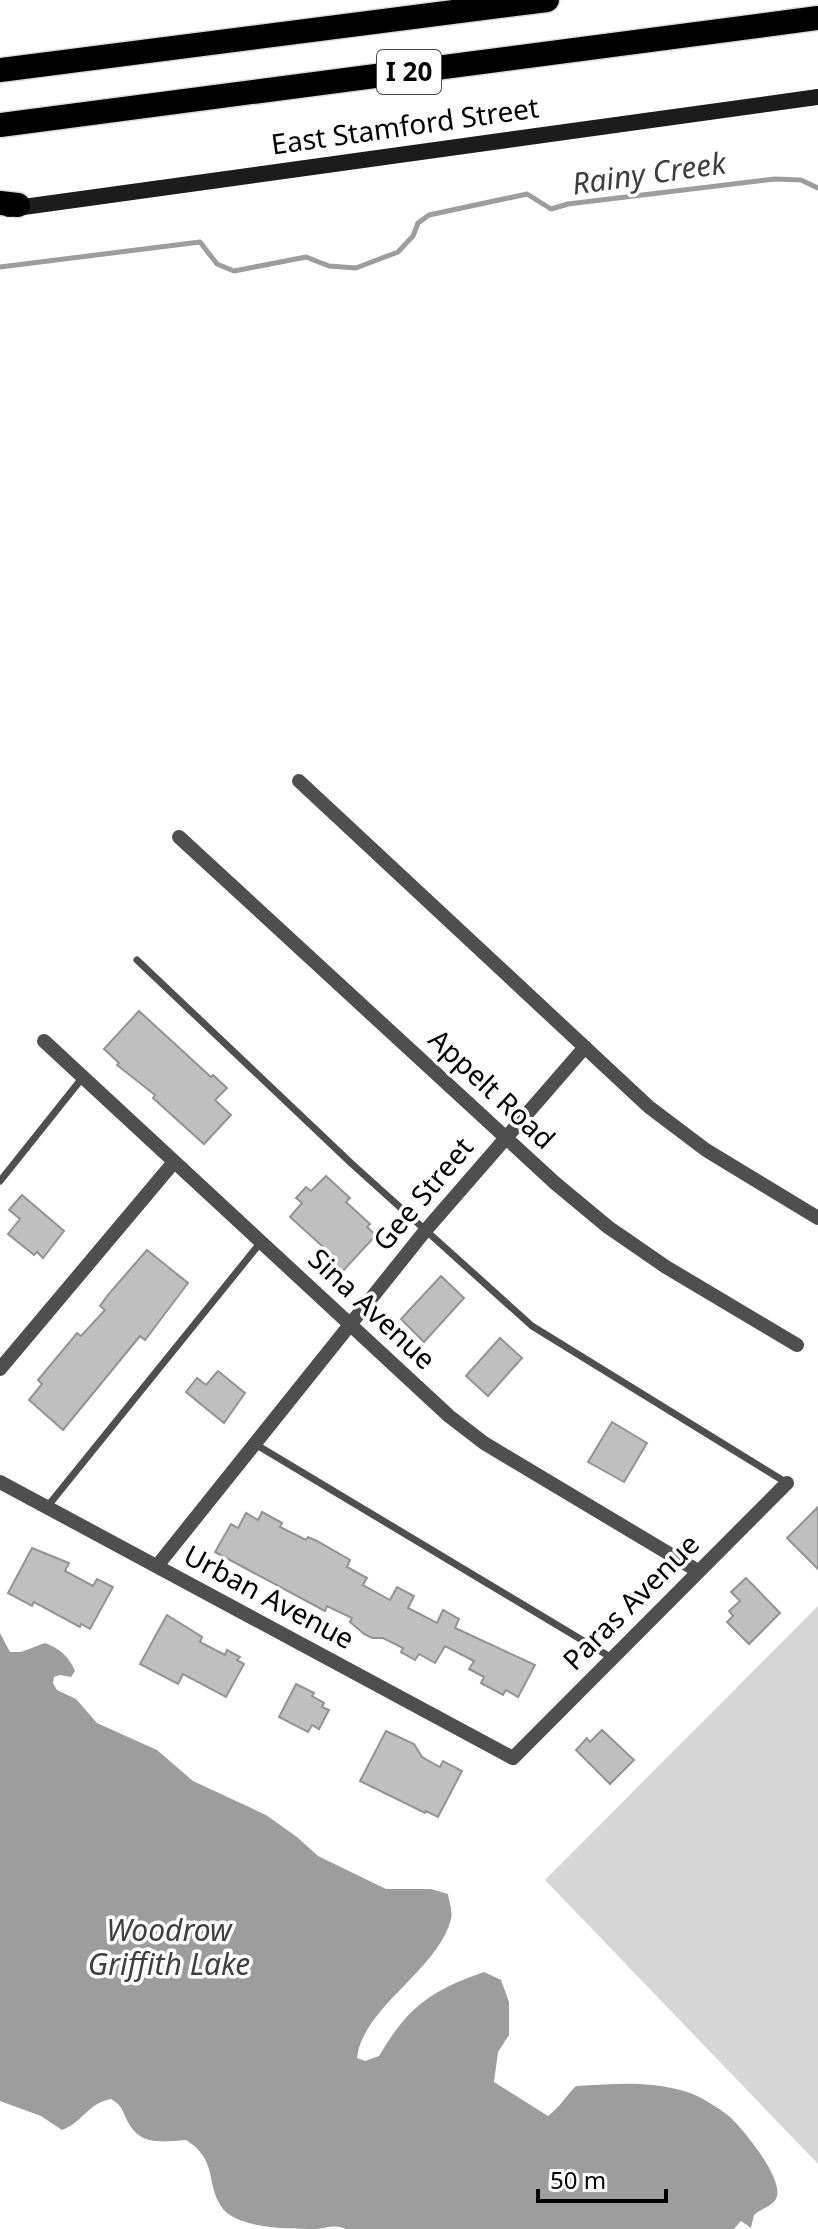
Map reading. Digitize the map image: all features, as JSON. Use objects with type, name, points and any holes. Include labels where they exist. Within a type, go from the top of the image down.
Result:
[{"type":"highway","name":"I 20","points":[[0,70],[547,0]]},
{"type":"highway","name":"I 20","points":[[0,125],[818,18]]},
{"type":"main road","name":"East Stamford Street","points":[[6,207],[818,97]]},
{"type":"street","points":[[299,781],[649,1107],[706,1150],[818,1218]]},
{"type":"street","name":"Appelt Road","points":[[179,837],[555,1183],[608,1227],[666,1267],[797,1345]]},
{"type":"street","name":"Sina Avenue","points":[[44,1041],[449,1416],[484,1443],[698,1571]]},
{"type":"street","name":"Gee Street","points":[[157,1566],[425,1231],[585,1047]]},
{"type":"street","points":[[0,1369],[174,1162]]},
{"type":"street","name":"Urban Avenue","points":[[0,1482],[513,1758]]},
{"type":"street","name":"Paras Avenue","points":[[513,1758],[787,1483]]},
{"type":"lane","points":[[137,960],[425,1231],[532,1326],[787,1483]]},
{"type":"lane","points":[[0,1181],[83,1077]]},
{"type":"lane","points":[[47,1507],[261,1242]]},
{"type":"lane","points":[[255,1444],[612,1658]]},
{"type":"shaded area","points":[[818,1606],[818,2164],[545,1880]]},
{"type":"water","name":"Woodrow Griffith Lake","points":[[0,1633],[10,1652],[21,1652],[45,1643],[60,1651],[75,1671],[71,1677],[54,1677],[53,1683],[57,1690],[76,1699],[97,1723],[157,1750],[193,1781],[266,1815],[318,1856],[386,1889],[431,1889],[448,1894],[451,1916],[444,1937],[432,1955],[372,2022],[357,2058],[365,2061],[379,2056],[400,2025],[422,2003],[449,1986],[484,1972],[501,1980],[509,2002],[509,2035],[498,2052],[494,2082],[548,2116],[576,2086],[645,2084],[692,2094],[730,2117],[752,2143],[774,2177],[776,2199],[754,2215],[751,2228],[741,2221],[734,2229],[269,2227],[246,2222],[227,2213],[217,2198],[205,2159],[195,2147],[186,2140],[143,2138],[111,2099],[96,2105],[62,2130],[41,2116],[0,2101]]},
{"type":"building","points":[[139,1011],[227,1088],[215,1100],[231,1115],[204,1144],[153,1098],[155,1095],[117,1065],[119,1063],[104,1049]]},
{"type":"building","points":[[326,1176],[350,1198],[346,1202],[370,1224],[367,1227],[376,1235],[342,1272],[327,1258],[331,1254],[290,1217],[302,1203],[296,1198],[306,1187],[311,1191]]},
{"type":"building","points":[[22,1195],[64,1231],[43,1258],[37,1252],[34,1255],[8,1234],[20,1219],[9,1210]]},
{"type":"building","points":[[147,1250],[188,1283],[145,1340],[140,1336],[63,1430],[29,1400],[42,1384],[38,1380],[77,1333],[81,1336],[105,1310],[100,1306],[107,1296]]},
{"type":"building","points":[[441,1276],[464,1298],[424,1342],[401,1319]]},
{"type":"building","points":[[500,1338],[522,1358],[488,1396],[466,1376]]},
{"type":"building","points":[[218,1371],[245,1393],[224,1423],[186,1392],[197,1378],[206,1385]]},
{"type":"building","points":[[612,1422],[647,1443],[624,1482],[588,1462]]},
{"type":"building","points":[[818,1507],[818,1569],[787,1538]]},
{"type":"building","points":[[262,1512],[282,1523],[280,1527],[306,1540],[308,1537],[317,1541],[350,1560],[347,1567],[367,1578],[363,1585],[390,1600],[397,1587],[414,1596],[408,1608],[437,1623],[443,1610],[459,1619],[455,1628],[535,1665],[518,1697],[506,1690],[503,1695],[481,1683],[484,1677],[469,1669],[474,1661],[445,1646],[435,1663],[419,1654],[415,1660],[401,1652],[403,1648],[383,1638],[364,1634],[350,1622],[352,1618],[327,1606],[325,1611],[215,1552],[231,1524],[238,1528],[246,1513],[258,1520]]},
{"type":"building","points":[[32,1548],[69,1563],[65,1571],[93,1586],[97,1579],[113,1587],[90,1629],[8,1593]]},
{"type":"building","points":[[746,1578],[780,1613],[749,1644],[727,1622],[733,1616],[729,1611],[740,1601],[731,1592]]},
{"type":"building","points":[[167,1615],[202,1637],[200,1642],[225,1655],[227,1650],[240,1657],[237,1660],[244,1664],[226,1697],[183,1674],[178,1684],[140,1664]]},
{"type":"building","points":[[296,1684],[314,1693],[312,1696],[329,1710],[319,1729],[312,1725],[308,1732],[279,1717]]},
{"type":"building","points":[[602,1730],[634,1760],[610,1784],[576,1750],[587,1738],[590,1742]]},
{"type":"building","points":[[386,1731],[414,1744],[422,1757],[440,1767],[443,1761],[462,1771],[438,1817],[360,1781]]},
{"type":"waterway","name":"Rainy Creek","points":[[0,267],[200,242],[217,264],[234,271],[306,257],[329,266],[356,268],[398,252],[413,236],[418,223],[429,215],[527,194],[551,209],[568,204],[775,179],[801,180],[818,188]]}]
